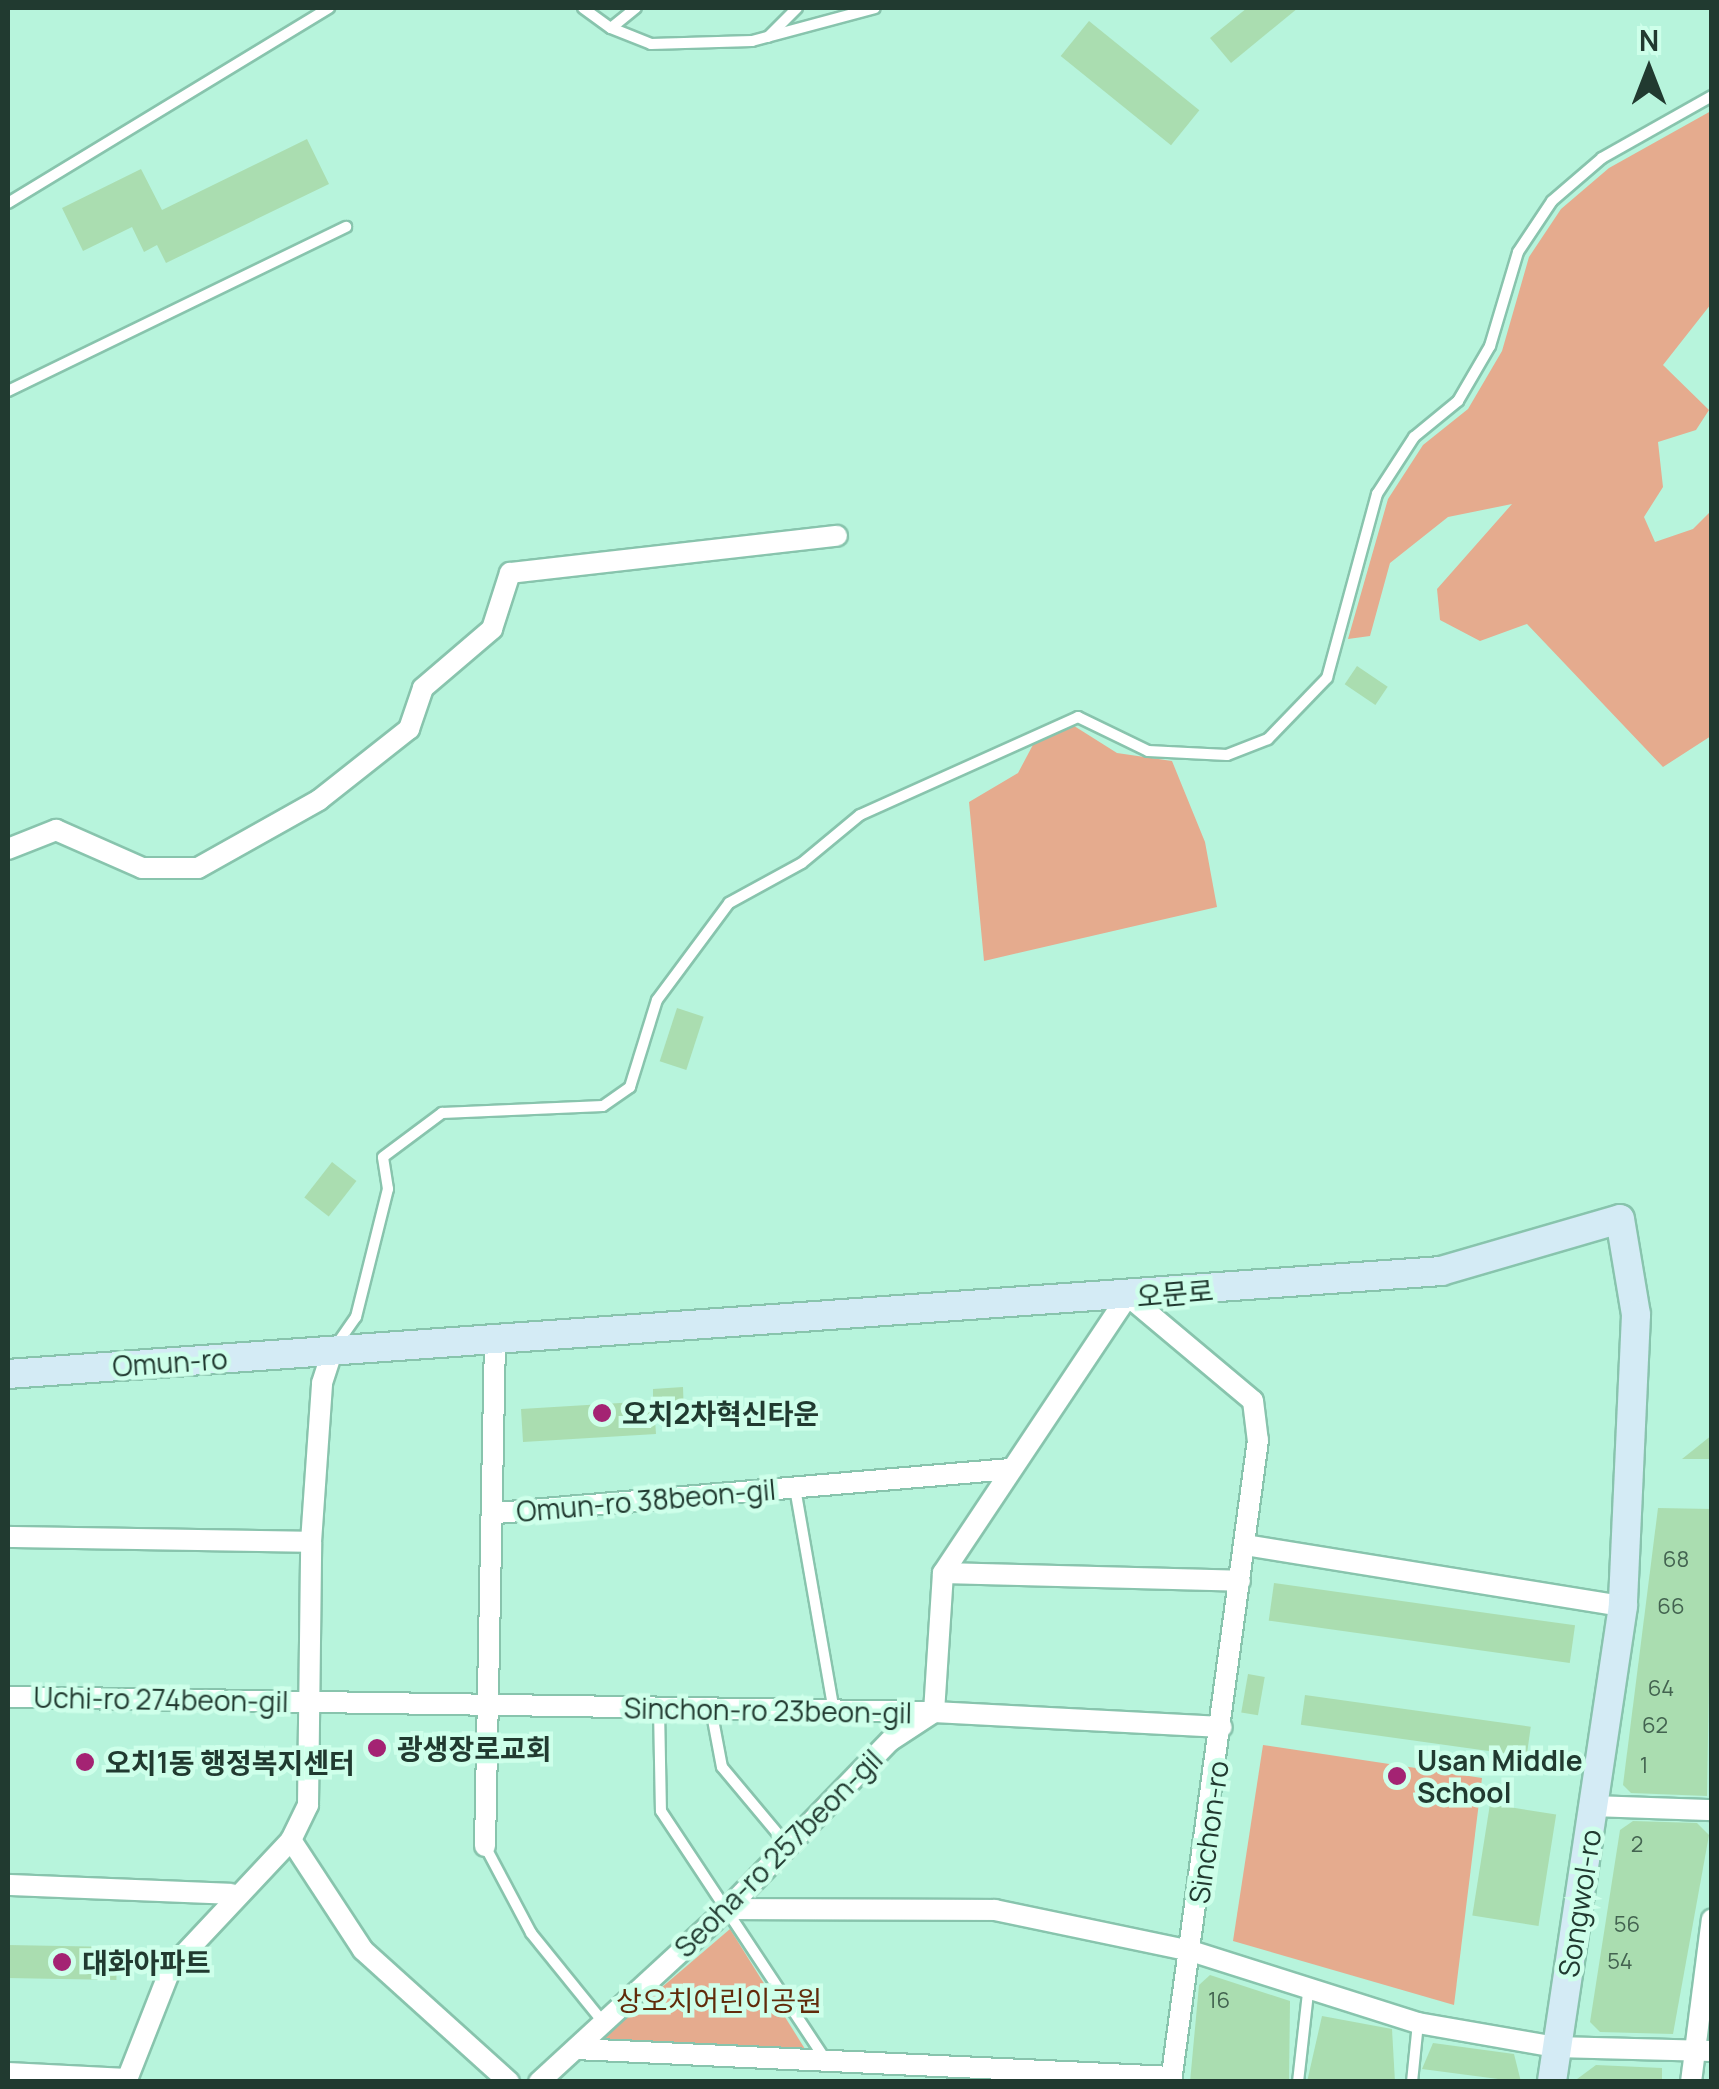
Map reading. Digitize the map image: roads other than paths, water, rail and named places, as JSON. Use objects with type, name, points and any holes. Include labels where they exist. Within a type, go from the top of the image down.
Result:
[{"type":"street","points":[[8,849],[56,830],[142,868],[198,868],[319,800],[410,729],[423,688],[492,628],[510,573],[837,536]]},
{"type":"street","name":"오문로","points":[[334,1349],[1441,1271],[1620,1219],[1636,1315],[1623,1606]]},
{"type":"street","points":[[934,1712],[943,1573],[1128,1296]]},
{"type":"street","name":"Sinchon-ro","points":[[1128,1296],[1254,1401],[1246,1546],[1171,2079]]},
{"type":"street","name":"Omun-ro 38beon-gil","points":[[485,1846],[498,1513],[495,1339]]},
{"type":"street","name":"Omun-ro","points":[[8,1374],[334,1349]]},
{"type":"street","points":[[8,2073],[126,2080],[170,1968],[231,1894],[290,1840],[308,1805],[314,1702],[312,1542],[322,1383],[334,1349]]},
{"type":"street","name":"Omun-ro 38beon-gil","points":[[498,1513],[1010,1470]]},
{"type":"street","points":[[8,1538],[312,1542]]},
{"type":"street","points":[[1246,1546],[1623,1606]]},
{"type":"street","points":[[943,1573],[1240,1582]]},
{"type":"street","name":"Songwol-ro","points":[[1552,2082],[1623,1606]]},
{"type":"street","name":"Uchi-ro 274beon-gil","points":[[8,1697],[314,1702]]},
{"type":"street","name":"Sinchon-ro 23beon-gil","points":[[314,1702],[934,1712],[1222,1726]]},
{"type":"street","name":"Seoha-ro 257beon-gil","points":[[539,2082],[728,1909],[890,1741],[934,1712]]},
{"type":"street","points":[[1595,1806],[1712,1810]]},
{"type":"street","points":[[290,1840],[363,1950],[509,2082]]},
{"type":"street","points":[[8,1884],[231,1894]]},
{"type":"street","points":[[728,1909],[946,1905],[1192,1951],[1308,1992],[1418,2023],[1555,2047],[1704,2050]]},
{"type":"street","points":[[1691,2082],[1704,2050],[1711,1928]]},
{"type":"street","points":[[576,2050],[825,2059],[1171,2079]]},
{"type":"street","points":[[799,2082],[802,2058]]},
{"type":"lane","points":[[8,203],[329,8]]},
{"type":"lane","points":[[583,8],[611,28],[651,44],[767,38],[875,8]]},
{"type":"lane","points":[[611,28],[636,8]]},
{"type":"lane","points":[[767,38],[797,8]]},
{"type":"lane","points":[[334,1349],[356,1317],[388,1189],[383,1157],[442,1112],[603,1106],[630,1087],[657,1000],[729,903],[802,863],[860,816],[1078,717],[1148,751],[1227,755],[1268,739],[1327,678],[1377,494],[1414,436],[1458,401],[1490,346],[1518,252],[1552,201],[1602,158],[1712,96]]},
{"type":"lane","points":[[8,392],[346,227]]},
{"type":"lane","points":[[795,1487],[834,1711]]},
{"type":"lane","points":[[659,1709],[661,1811],[825,2059]]},
{"type":"lane","points":[[711,1709],[722,1766],[788,1846]]},
{"type":"lane","points":[[485,1846],[531,1933],[604,2024]]},
{"type":"lane","points":[[1298,2082],[1308,1992]]},
{"type":"lane","points":[[1412,2082],[1418,2023]]},
{"type":"place","name":"오치2차혁신타운","points":[[602,1413]]},
{"type":"place","name":"광생장로교회","points":[[377,1748]]},
{"type":"place","name":"오치1동 행정복지센터","points":[[85,1762]]},
{"type":"place","name":"Usan Middle School","points":[[1397,1776]]},
{"type":"place","name":"대화아파트","points":[[62,1962]]},
{"type":"park label","name":"상오치어린이공원","points":[[719,2000]]}]
